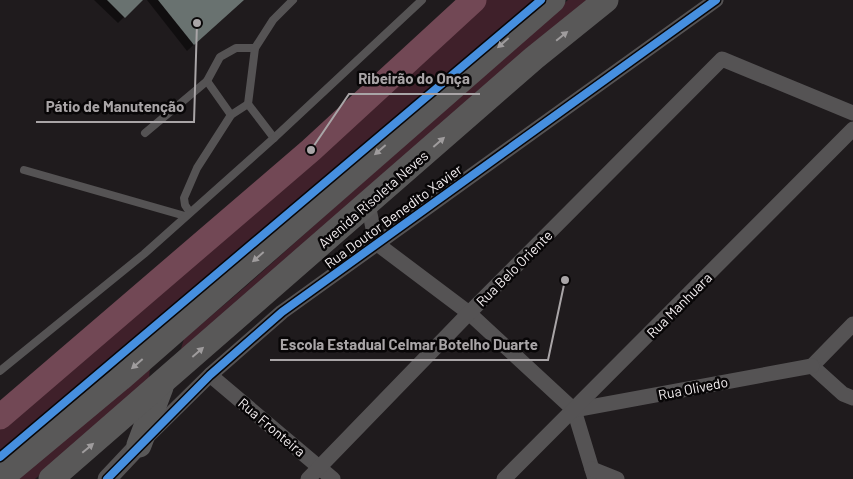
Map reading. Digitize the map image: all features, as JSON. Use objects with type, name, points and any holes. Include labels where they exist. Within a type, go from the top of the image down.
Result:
[{"type":"highway","points":[[0,479],[112,385],[553,0]]},
{"type":"highway","name":"Avenida Risoleta Neves","points":[[51,479],[534,58],[606,0]]},
{"type":"highway","points":[[139,445],[162,384]]},
{"type":"street","name":"Rua Doutor Benedito Xavier","points":[[107,479],[210,375],[282,312],[716,0]]},
{"type":"street","name":"Rua Belo Oriente","points":[[308,479],[468,313],[722,59],[853,113]]},
{"type":"street","name":"Rua Manhuara","points":[[504,479],[853,129]]},
{"type":"street","points":[[368,204],[376,243],[468,313],[574,410],[594,474],[617,479]]},
{"type":"street","points":[[853,324],[812,366],[842,394],[853,398]]},
{"type":"street","name":"Rua Olivedo","points":[[574,410],[812,366]]},
{"type":"street","name":"Rua Fronteira","points":[[210,375],[333,479]]},
{"type":"lane","points":[[274,138],[248,104],[255,48],[273,20],[293,0]]},
{"type":"lane","points":[[0,371],[144,254],[187,213],[274,138],[422,0]]},
{"type":"lane","points":[[145,133],[207,81],[220,57],[236,48],[255,48]]},
{"type":"lane","points":[[207,81],[231,115]]},
{"type":"lane","points":[[187,213],[184,198],[197,168],[231,115],[248,104]]},
{"type":"lane","points":[[24,170],[187,213]]},
{"type":"shaded area","points":[[481,0],[533,0],[0,451],[0,421],[303,161]]},
{"type":"shaded area","points":[[568,0],[589,0],[179,355],[184,339]]},
{"type":"shaded area","points":[[150,367],[149,380],[35,479],[17,479]]},
{"type":"building","points":[[107,0],[143,0],[125,18]]},
{"type":"building","points":[[158,0],[244,0],[194,45]]},
{"type":"waterway","points":[[0,417],[311,150],[474,0]]},
{"type":"cycle path","points":[[0,457],[541,0]]},
{"type":"cycle path","points":[[107,479],[210,375],[282,312],[716,0]]},
{"type":"place","name":"Pátio de Manutenção","points":[[197,23]]},
{"type":"place","name":"Ribeirão do Onça","points":[[311,150]]},
{"type":"place","name":"Escola Estadual Celmar Botelho Duarte","points":[[565,280]]}]
